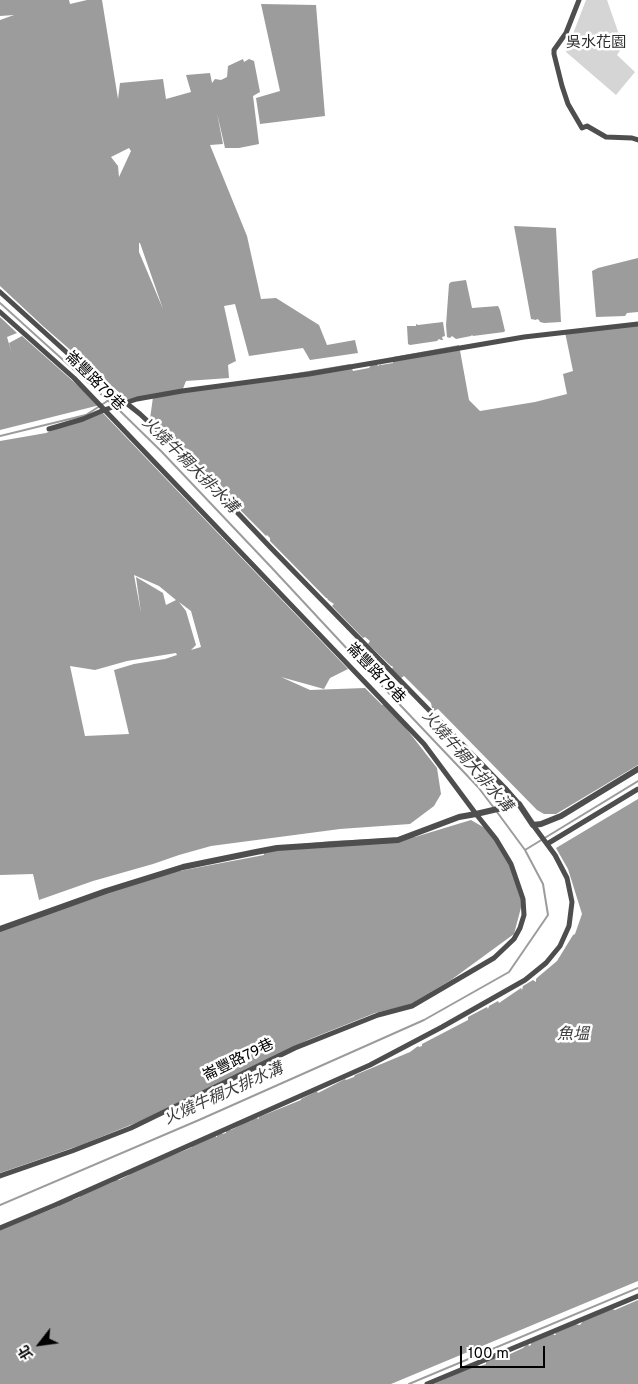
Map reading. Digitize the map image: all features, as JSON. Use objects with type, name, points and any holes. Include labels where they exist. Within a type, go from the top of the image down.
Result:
[{"type":"street","points":[[579,0],[566,32],[554,50],[568,104],[582,128],[587,126],[606,137],[638,140]]},
{"type":"street","points":[[0,292],[96,379],[156,429],[196,468],[284,562],[505,788],[555,855],[567,878],[572,902],[570,926],[560,946],[546,963],[525,980],[459,1018],[370,1065],[56,1205],[0,1228]]},
{"type":"street","name":"崙豐路79巷","points":[[0,312],[74,378],[424,744],[496,839],[512,864],[523,899],[524,915],[514,940],[494,958],[412,1006],[378,1015],[294,1048],[131,1128],[0,1176]]},
{"type":"street","points":[[49,430],[125,402],[182,391],[308,374],[524,337],[638,324]]},
{"type":"street","points":[[533,825],[561,816],[638,769]]},
{"type":"street","points":[[547,844],[638,789]]},
{"type":"street","points":[[0,929],[106,891],[183,867],[276,848],[398,840],[458,817],[518,804]]},
{"type":"street","points":[[427,1384],[638,1296]]},
{"type":"green space","name":"吳水花園","points":[[586,0],[607,0],[623,46],[617,55],[635,72],[616,95],[566,52]]},
{"type":"water","points":[[0,0],[69,0],[70,4],[87,0],[102,0],[118,99],[120,83],[163,79],[166,99],[191,92],[186,75],[210,73],[212,83],[215,79],[221,80],[227,77],[228,66],[243,59],[244,62],[249,59],[254,61],[260,92],[253,96],[259,144],[239,148],[225,148],[217,113],[223,144],[210,145],[247,236],[261,299],[276,298],[319,325],[327,345],[355,340],[358,353],[310,360],[303,348],[249,356],[235,304],[224,306],[236,361],[228,365],[229,378],[186,381],[182,391],[129,401],[0,286],[0,20],[14,15],[0,16]],"holes":[[[129,148],[131,151],[119,177],[118,166],[111,157]],[[140,243],[163,309],[139,252]]]},
{"type":"water","points":[[261,4],[316,5],[325,116],[260,124],[256,98],[280,91]]},
{"type":"water","points":[[514,226],[556,228],[561,322],[544,323],[537,319],[531,319]]},
{"type":"water","points":[[638,258],[638,312],[627,313],[625,316],[596,317],[592,271]]},
{"type":"water","points":[[466,280],[472,308],[498,306],[504,332],[472,335],[456,339],[452,336],[450,338],[447,337],[449,284]]},
{"type":"water","points":[[0,317],[17,333],[7,337],[12,354],[9,343],[22,336],[100,405],[0,430]]},
{"type":"water","points":[[443,322],[445,336],[442,337],[443,340],[408,344],[407,326]]},
{"type":"water","points":[[638,323],[638,765],[556,814],[544,814],[537,810],[438,709],[434,711],[431,703],[404,676],[401,678],[392,669],[393,667],[368,644],[370,641],[365,637],[363,638],[332,606],[334,604],[270,541],[270,538],[150,419],[153,397],[350,364],[353,371],[369,368],[371,365],[377,364],[378,366],[393,363],[393,357],[459,345],[469,400],[480,411],[535,402],[567,394],[563,374],[573,371],[565,332]]},
{"type":"water","points":[[101,411],[348,669],[330,678],[324,689],[281,677],[310,690],[365,688],[382,705],[387,704],[437,768],[441,794],[434,806],[410,824],[340,829],[211,846],[93,881],[39,900],[33,874],[0,875],[0,441],[46,433]],"holes":[[[134,575],[159,586],[176,600],[166,605],[163,593],[136,577],[141,613]],[[179,602],[191,611],[201,647],[191,650],[196,645],[186,611]],[[176,653],[177,655],[114,670],[129,734],[85,736],[70,666],[95,670],[127,661]]]},
{"type":"water","name":"魚塭","points":[[638,799],[638,1281],[391,1384],[0,1384],[0,1230],[59,1206],[59,1204],[71,1198],[73,1200],[114,1180],[119,1180],[129,1175],[130,1172],[188,1149],[216,1135],[217,1137],[217,1134],[223,1131],[222,1134],[226,1133],[226,1129],[231,1130],[250,1120],[250,1122],[251,1119],[258,1119],[317,1091],[318,1093],[345,1079],[354,1077],[410,1052],[468,1020],[468,1017],[487,1007],[488,1009],[489,1006],[498,1001],[499,1003],[521,988],[522,990],[523,986],[533,980],[536,982],[538,977],[557,961],[575,934],[582,914],[568,869],[556,848]]},
{"type":"water","points":[[471,820],[490,831],[516,872],[523,900],[514,934],[451,980],[409,1005],[375,1013],[310,1039],[138,1122],[81,1145],[0,1173],[0,929],[158,875],[264,855],[263,848],[331,841],[415,837]]},
{"type":"water","points":[[638,1300],[638,1384],[434,1384],[477,1365],[486,1364],[486,1362],[505,1353],[508,1355],[528,1344],[529,1346],[531,1343],[553,1333],[556,1335],[555,1333],[575,1324],[580,1325],[583,1321]]},
{"type":"waterway","name":"火燒牛稠大排水溝","points":[[0,303],[113,405]]},
{"type":"waterway","points":[[0,436],[86,415],[109,400]]},
{"type":"waterway","name":"火燒牛稠大排水溝","points":[[117,408],[161,451],[271,567],[478,787],[494,808]]},
{"type":"waterway","points":[[525,850],[638,781]]},
{"type":"waterway","name":"火燒牛稠大排水溝","points":[[0,1205],[199,1120],[424,1020],[509,972],[548,915],[543,884],[525,850],[497,812]]},
{"type":"waterway","points":[[409,1384],[638,1288]]}]
